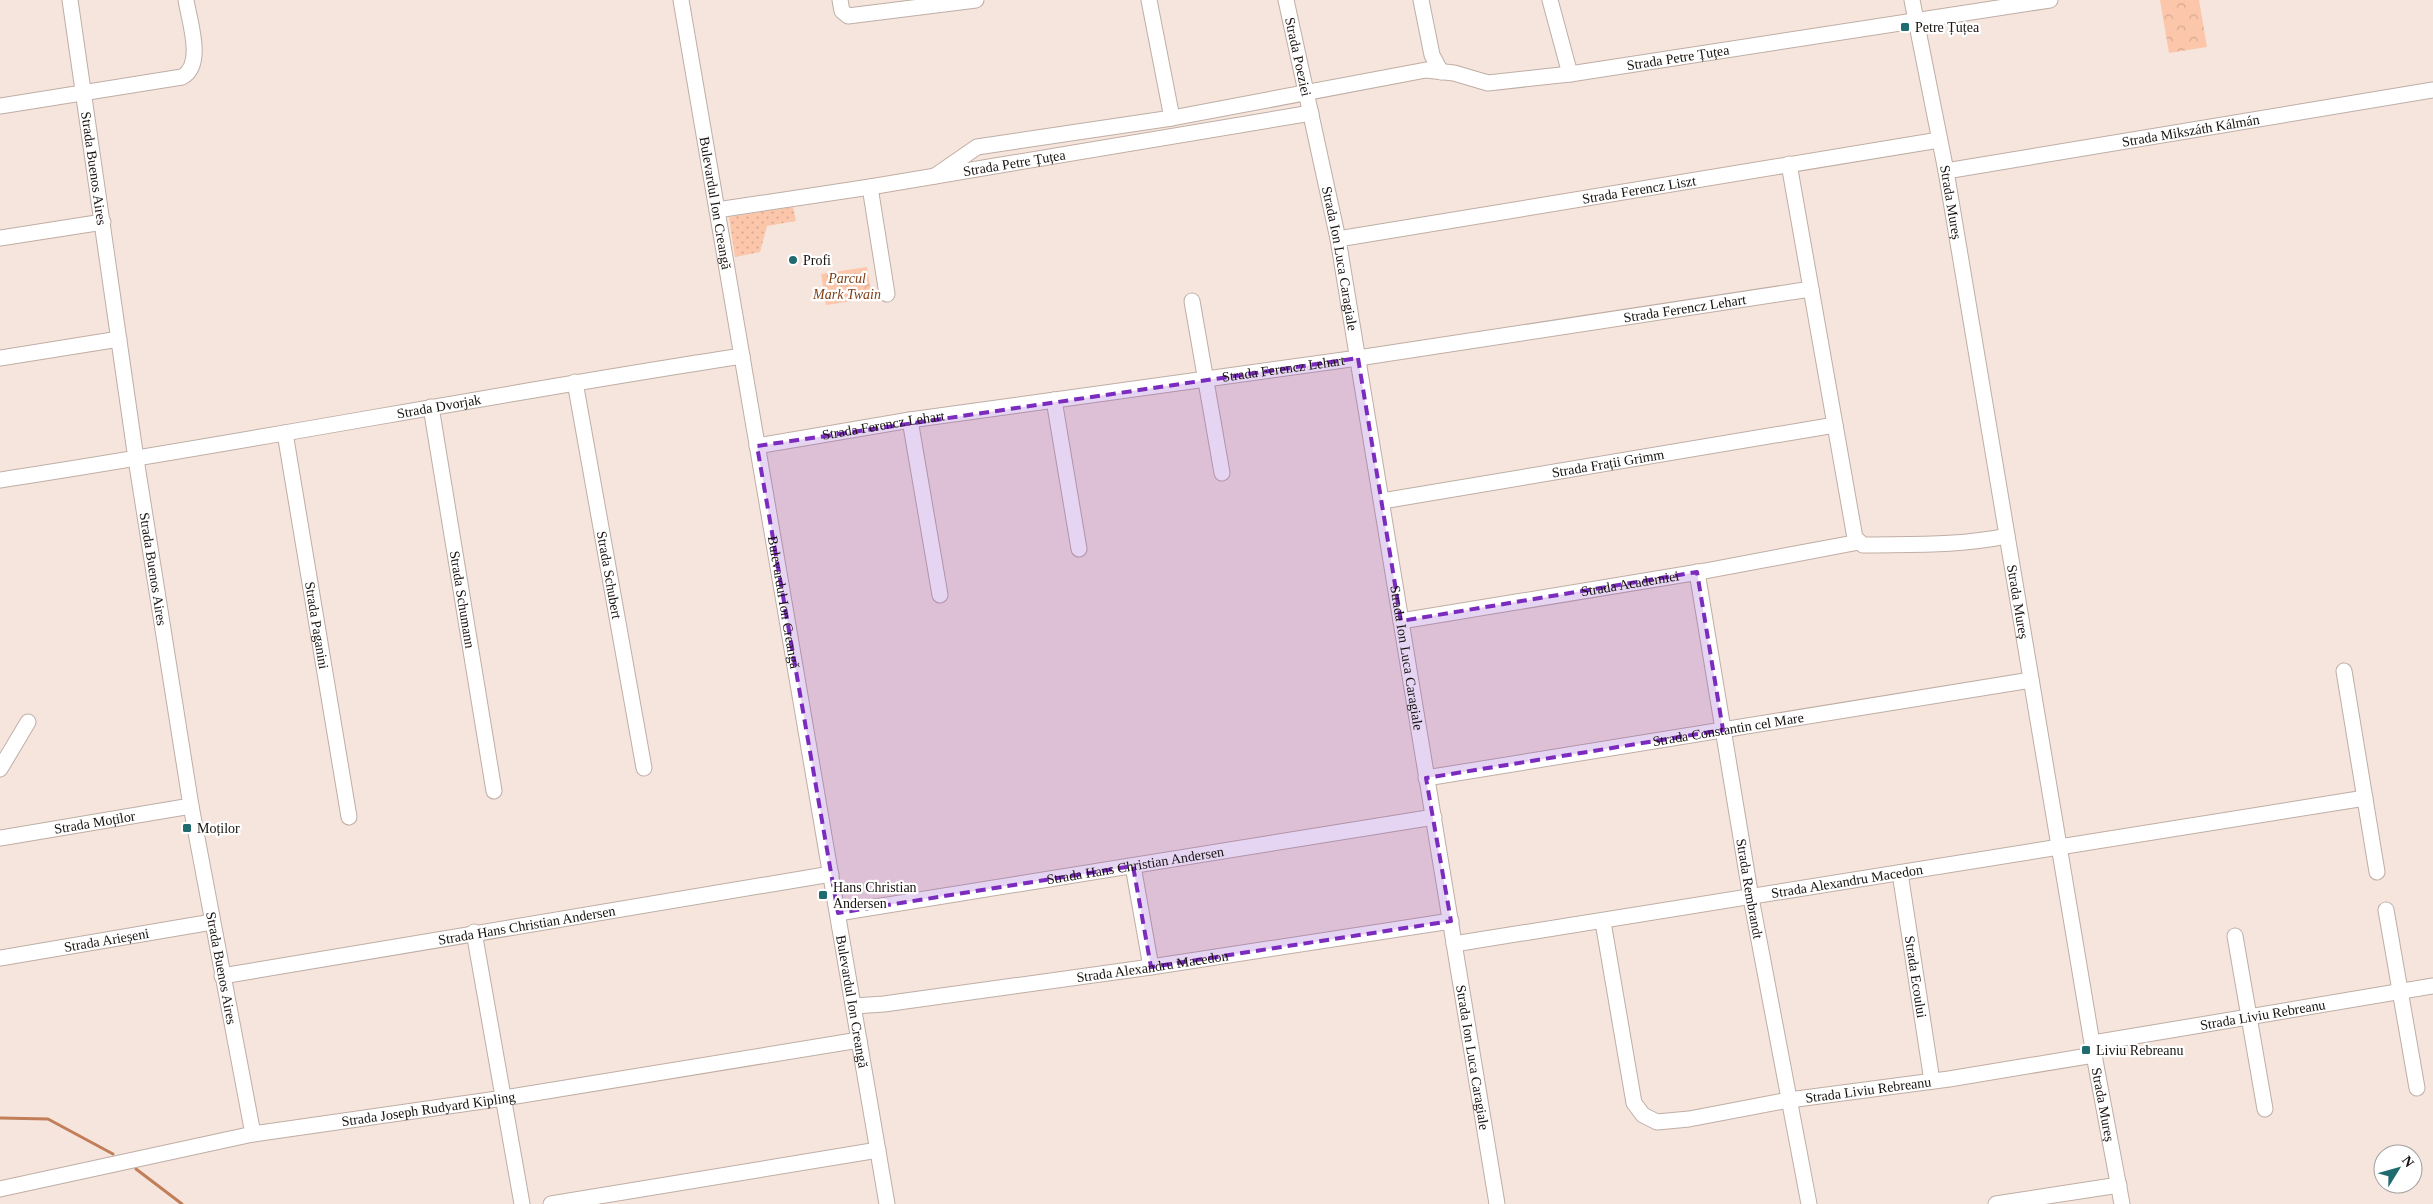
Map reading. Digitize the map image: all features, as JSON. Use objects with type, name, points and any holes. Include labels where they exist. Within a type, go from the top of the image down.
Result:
[{"type":"street","name":"Strada Buenos Aires","points":[[70,0],[136,459],[191,806],[253,1134]]},
{"type":"street","points":[[0,106],[188,74],[194,62],[195,52],[186,0]]},
{"type":"street","name":"Bulevardul Ion Creangă","points":[[681,0],[887,1204]]},
{"type":"street","points":[[840,0],[842,11],[848,16],[976,0]]},
{"type":"street","points":[[1149,0],[1166,119],[1162,138]]},
{"type":"street","name":"Strada Poeziei","points":[[1286,0],[1311,113]]},
{"type":"street","points":[[1421,0],[1432,55],[1441,72]]},
{"type":"street","points":[[1550,0],[1570,74]]},
{"type":"street","name":"Strada Mureș","points":[[1912,0],[1918,20],[1946,170],[2031,680],[2061,847],[2093,1049],[2122,1204]]},
{"type":"street","name":"Strada Petre Țuțea","points":[[934,176],[977,147],[1166,119],[1426,70],[1488,83],[1570,74],[2050,0]]},
{"type":"street","name":"Strada Mikszáth Kálmán","points":[[1946,170],[2433,90]]},
{"type":"street","name":"Strada Petre Țuțea","points":[[717,210],[870,187],[1311,113]]},
{"type":"street","name":"Strada Ion Luca Caragiale","points":[[1311,113],[1338,239],[1497,1204]]},
{"type":"street","name":"Strada Ferencz Liszt","points":[[1338,239],[1939,140]]},
{"type":"street","points":[[1789,164],[1855,538],[1859,542]]},
{"type":"street","points":[[870,187],[888,294]]},
{"type":"street","points":[[0,238],[102,222]]},
{"type":"street","name":"Strada Ferencz Lehart","points":[[757,446],[910,420],[1358,358],[1811,289]]},
{"type":"street","points":[[1192,301],[1222,473]]},
{"type":"street","points":[[0,358],[119,340]]},
{"type":"street","name":"Strada Dvorjak","points":[[0,480],[136,459],[575,382],[742,356]]},
{"type":"street","name":"Strada Schubert","points":[[575,382],[644,768]]},
{"type":"street","points":[[1054,400],[1079,548]]},
{"type":"street","name":"Strada Schumann","points":[[431,407],[494,791]]},
{"type":"street","points":[[910,420],[940,595]]},
{"type":"street","name":"Strada Frații Grimm","points":[[1382,501],[1835,425]]},
{"type":"street","name":"Strada Paganini","points":[[285,433],[349,817]]},
{"type":"street","name":"Strada Academiei","points":[[1401,622],[1697,572],[1859,542],[1863,545],[1931,546],[1983,541],[2007,536]]},
{"type":"street","name":"Strada Rembrandt","points":[[1697,572],[1751,898],[1809,1204]]},
{"type":"street","points":[[2344,671],[2377,872]]},
{"type":"street","name":"Strada Constantin cel Mare","points":[[1426,778],[2031,680]]},
{"type":"street","points":[[0,769],[28,722]]},
{"type":"street","name":"Strada Alexandru Macedon","points":[[1454,944],[1603,922],[2364,798]]},
{"type":"street","name":"Strada Moților","points":[[0,838],[191,806]]},
{"type":"street","name":"Strada Hans Christian Andersen","points":[[838,913],[1434,817]]},
{"type":"street","points":[[1134,866],[1151,967]]},
{"type":"street","name":"Strada Ecoului","points":[[1900,873],[1932,1082]]},
{"type":"street","name":"Strada Hans Christian Andersen","points":[[222,976],[474,932],[831,874]]},
{"type":"street","points":[[2386,910],[2417,1088]]},
{"type":"street","name":"Strada Alexandru Macedon","points":[[854,1006],[884,1004],[1151,967],[1451,921]]},
{"type":"street","name":"Strada Arieșeni","points":[[0,958],[212,922]]},
{"type":"street","name":"Strada Liviu Rebreanu","points":[[1603,922],[1634,1102],[1643,1115],[1658,1122],[1689,1119],[1789,1100],[1932,1082],[2249,1017],[2433,986]]},
{"type":"street","points":[[474,932],[522,1204]]},
{"type":"street","points":[[2235,936],[2265,1109]]},
{"type":"street","name":"Strada Joseph Rudyard Kipling","points":[[0,1189],[253,1134],[504,1098],[859,1040]]},
{"type":"street","points":[[551,1204],[878,1150]]},
{"type":"street","points":[[1996,1204],[2119,1186]]},
{"type":"highlighted area","points":[[1358,358],[1401,621],[1697,572],[1723,730],[1426,778],[1451,921],[1151,967],[1133,866],[838,913],[757,446]]},
{"type":"green space","points":[[2160,0],[2199,0],[2207,47],[2169,53]]},
{"type":"green space","points":[[793,207],[796,221],[767,226],[760,252],[735,257],[729,217]]},
{"type":"green space","name":"Parcul Mark Twain","points":[[867,267],[872,298],[826,305],[821,274]]},
{"type":"waterway","points":[[0,1118],[48,1119],[113,1154]]},
{"type":"waterway","points":[[136,1169],[182,1204]]},
{"type":"place","name":"Petre Țuțea","points":[[1905,27]]},
{"type":"place","name":"Profi","points":[[793,260]]},
{"type":"place","name":"Moților","points":[[187,828]]},
{"type":"place","name":"Hans Christian Andersen","points":[[823,895]]},
{"type":"place","name":"Liviu Rebreanu","points":[[2086,1050]]}]
